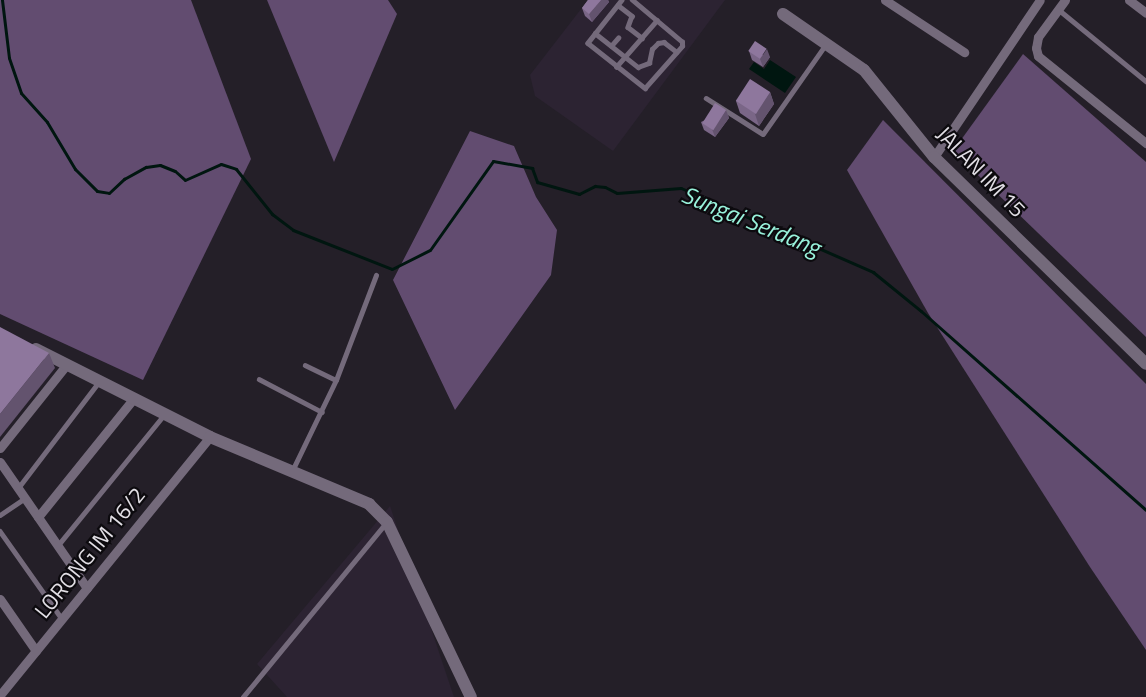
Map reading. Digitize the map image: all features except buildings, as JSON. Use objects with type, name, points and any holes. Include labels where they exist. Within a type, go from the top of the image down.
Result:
[{"type":"street","points":[[885,0],[964,52]]},
{"type":"street","points":[[933,158],[1040,0]]},
{"type":"street","points":[[1065,0],[1038,37],[1036,48],[1044,63],[1146,143]]},
{"type":"street","points":[[1129,0],[1146,13]]},
{"type":"street","name":"JALAN IM 15","points":[[783,14],[827,42],[864,70],[933,158],[1146,364]]},
{"type":"street","points":[[29,345],[210,437],[369,504],[387,522],[471,697]]},
{"type":"street","points":[[0,448],[67,364]]},
{"type":"street","points":[[38,518],[134,398]]},
{"type":"street","name":"LORONG IM 16/2","points":[[1,690],[36,651],[210,437]]},
{"type":"street","points":[[0,462],[87,588]]},
{"type":"street","points":[[0,599],[36,651]]},
{"type":"lane","points":[[622,0],[589,40],[589,45],[645,88],[682,46],[681,40],[632,0]]},
{"type":"lane","points":[[618,5],[632,16],[628,27],[642,38]]},
{"type":"lane","points":[[1058,9],[1146,81]]},
{"type":"lane","points":[[616,67],[657,20]]},
{"type":"lane","points":[[595,33],[641,68],[649,63],[652,49],[658,43],[664,42],[677,52]]},
{"type":"lane","points":[[611,46],[618,38]]},
{"type":"lane","points":[[706,98],[763,134],[827,42]]},
{"type":"lane","points":[[292,472],[336,380],[376,275]]},
{"type":"lane","points":[[305,365],[336,380]]},
{"type":"lane","points":[[259,379],[322,412]]},
{"type":"lane","points":[[18,488],[99,381]]},
{"type":"lane","points":[[58,545],[164,414]]},
{"type":"lane","points":[[0,515],[25,498]]},
{"type":"lane","points":[[243,697],[387,522]]},
{"type":"lane","points":[[0,531],[62,619]]},
{"type":"shaded area","points":[[0,0],[191,0],[251,159],[143,380],[0,314]]},
{"type":"shaded area","points":[[267,0],[388,0],[397,14],[334,162]]},
{"type":"shaded area","points":[[588,0],[725,0],[613,151],[535,96],[530,75]]},
{"type":"shaded area","points":[[1023,54],[1146,162],[1146,337],[953,151]]},
{"type":"shaded area","points":[[770,60],[796,77],[785,93],[749,69],[754,62],[764,69]]},
{"type":"shaded area","points":[[883,120],[1146,384],[1146,650],[1090,567],[928,313],[847,170]]},
{"type":"shaded area","points":[[470,131],[514,146],[536,197],[557,230],[551,275],[455,410],[393,280]]},
{"type":"shaded area","points":[[390,506],[454,697],[287,697],[257,664]]},
{"type":"waterway","name":"Sungai Serdang","points":[[2,0],[9,58],[21,93],[47,122],[75,169],[97,191],[109,193],[124,179],[146,167],[160,165],[175,171],[185,180],[221,164],[236,169],[272,214],[293,230],[392,269],[430,250],[493,161],[532,168],[537,182],[579,194],[595,186],[605,187],[617,193],[681,188],[873,272],[921,311],[1146,510]]}]
